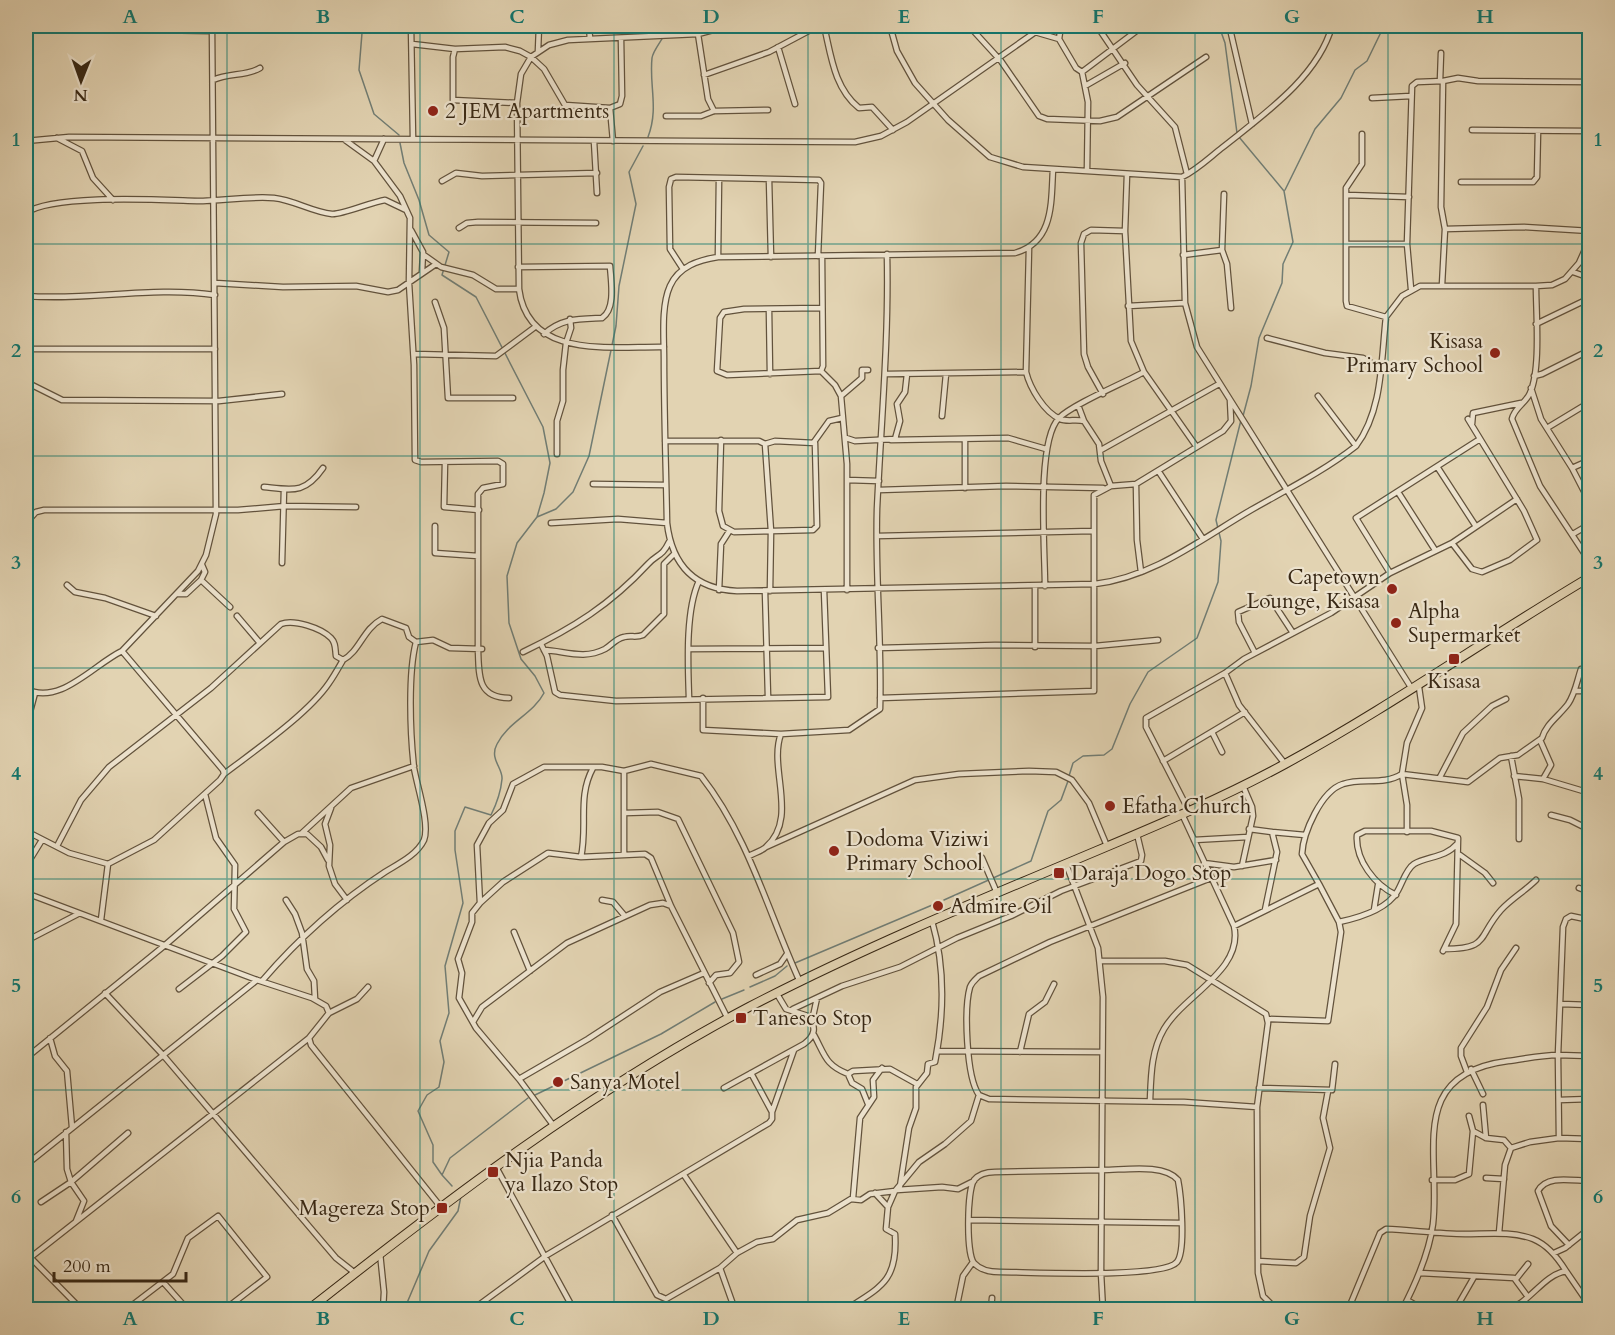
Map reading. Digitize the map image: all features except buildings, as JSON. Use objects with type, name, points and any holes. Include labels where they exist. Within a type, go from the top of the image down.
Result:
[{"type":"highway","points":[[308,1310],[495,1165],[639,1069],[800,982],[996,889],[1066,864],[1137,834],[1285,765],[1416,688],[1590,577]]},
{"type":"street","points":[[26,689],[35,693],[54,692],[80,680],[108,658],[122,651],[178,594],[202,565],[211,540],[216,509],[212,28],[150,30],[134,26]]},
{"type":"street","points":[[411,26],[413,139]]},
{"type":"street","points":[[538,51],[539,26]]},
{"type":"street","points":[[589,26],[590,39]]},
{"type":"street","points":[[664,347],[566,344],[544,334],[535,327],[524,311],[519,289],[516,141],[517,103],[521,74],[531,57],[555,42],[698,34],[728,26]]},
{"type":"street","points":[[704,75],[778,47],[818,26]]},
{"type":"street","points":[[824,26],[835,70],[844,94],[859,108],[872,107],[893,130]]},
{"type":"street","points":[[890,26],[897,51],[906,70],[933,104],[990,157],[1023,167],[1184,176],[1252,124],[1304,75],[1319,54],[1332,26]]},
{"type":"street","points":[[969,26],[998,59],[1040,116],[1047,119],[1088,121],[1117,117],[1147,94],[1206,57]]},
{"type":"street","points":[[26,141],[54,137],[834,143],[864,141],[893,130],[1044,26]]},
{"type":"street","points":[[1061,26],[1059,39],[1076,68],[1082,72],[1085,86],[1088,121],[1087,171]]},
{"type":"street","points":[[1097,26],[1147,94],[1175,127],[1184,176],[1185,303],[1197,347],[1353,596],[1416,688],[1422,708],[1407,743],[1402,774],[1407,805],[1407,832]]},
{"type":"street","points":[[1082,72],[1143,26]]},
{"type":"street","points":[[1230,29],[1252,124]]},
{"type":"street","points":[[1035,32],[1059,39]]},
{"type":"street","points":[[698,34],[708,99],[714,111]]},
{"type":"street","points":[[412,44],[456,48],[511,48],[531,57],[547,74],[565,105],[610,108],[620,104],[622,96],[621,38]]},
{"type":"street","points":[[778,47],[795,104]]},
{"type":"street","points":[[456,48],[453,60],[453,100],[517,103]]},
{"type":"street","points":[[1441,53],[1441,207],[1445,229],[1442,285]]},
{"type":"street","points":[[1085,86],[1125,63]]},
{"type":"street","points":[[213,80],[227,74],[253,72],[260,68]]},
{"type":"street","points":[[1411,290],[1407,244],[1411,96],[1414,84],[1458,78],[1478,81],[1590,82]]},
{"type":"street","points":[[1372,98],[1411,96]]},
{"type":"street","points":[[610,108],[613,141]]},
{"type":"street","points":[[666,116],[701,117],[714,111],[768,110]]},
{"type":"street","points":[[1472,130],[1590,131]]},
{"type":"street","points":[[1461,182],[1533,182],[1537,177],[1538,131]]},
{"type":"street","points":[[1362,134],[1362,165],[1347,185],[1347,306],[1386,316]]},
{"type":"street","points":[[54,137],[82,151],[93,178],[113,200]]},
{"type":"street","points":[[343,139],[374,161],[400,196],[410,218],[414,456],[421,462],[498,461],[503,464],[503,484],[483,488],[478,494],[479,674],[487,693],[493,697],[509,698]]},
{"type":"street","points":[[374,161],[384,139]]},
{"type":"street","points":[[594,141],[597,193]]},
{"type":"street","points":[[1053,169],[1050,217],[1044,233],[1029,248],[1007,254],[718,257],[698,260],[683,269],[672,283],[668,293],[664,347],[667,523],[669,542],[684,570],[699,581],[719,590],[768,591],[1095,584],[1142,573],[1212,534],[1356,446],[1372,419],[1386,316],[1393,304],[1411,290],[1442,285],[1552,285],[1573,272],[1587,245],[1590,170]]},
{"type":"street","points":[[442,181],[456,173],[482,177],[597,173]]},
{"type":"street","points":[[1127,174],[1125,231],[1131,341],[1144,372],[1196,446]]},
{"type":"street","points":[[683,269],[670,249],[669,182],[676,177],[815,178],[821,183],[821,371],[841,396],[846,438],[847,590]]},
{"type":"street","points":[[718,257],[719,178]]},
{"type":"street","points":[[770,179],[771,257]]},
{"type":"street","points":[[1224,194],[1222,250],[1227,264],[1231,308]]},
{"type":"street","points":[[1347,195],[1409,197]]},
{"type":"street","points":[[26,213],[40,205],[113,200],[273,198],[332,214],[385,200],[406,210]]},
{"type":"street","points":[[459,228],[467,223],[596,223]]},
{"type":"street","points":[[1445,229],[1524,227],[1589,231]]},
{"type":"street","points":[[411,230],[424,255],[436,264],[473,275],[496,289],[519,289]]},
{"type":"street","points":[[1103,394],[1088,368],[1084,354],[1081,243],[1084,234],[1089,230],[1125,231]]},
{"type":"street","points":[[1347,244],[1407,244]]},
{"type":"street","points":[[1029,248],[1026,372],[1032,391],[1058,418],[1084,421]]},
{"type":"street","points":[[1183,255],[1222,250]]},
{"type":"street","points":[[703,698],[703,730],[781,734],[849,730],[880,709],[877,536],[879,441],[886,374],[887,254]]},
{"type":"street","points":[[422,272],[424,255]]},
{"type":"street","points":[[215,283],[283,287],[356,286],[388,292],[410,283],[422,272],[436,264]]},
{"type":"street","points":[[518,267],[610,266],[610,308],[606,315],[602,318],[570,319],[553,326],[544,334]]},
{"type":"street","points":[[1573,272],[1589,278]]},
{"type":"street","points":[[1536,286],[1532,388],[1512,419],[1540,486],[1590,562]]},
{"type":"street","points":[[26,296],[135,295],[182,291],[215,295]]},
{"type":"street","points":[[1536,324],[1590,298]]},
{"type":"street","points":[[435,302],[444,328],[448,398],[513,398]]},
{"type":"street","points":[[1128,306],[1185,303]]},
{"type":"street","points":[[821,371],[727,375],[717,371],[716,367],[721,314],[744,309],[822,308]]},
{"type":"street","points":[[770,310],[770,374]]},
{"type":"street","points":[[557,454],[557,421],[563,401],[566,344],[571,328],[570,319]]},
{"type":"street","points":[[414,354],[496,356],[535,327]]},
{"type":"street","points":[[1267,338],[1325,353],[1363,358],[1380,373]]},
{"type":"street","points":[[26,349],[215,349]]},
{"type":"street","points":[[1534,376],[1590,350]]},
{"type":"street","points":[[841,396],[862,378],[862,370],[868,370]]},
{"type":"street","points":[[886,374],[1026,372]]},
{"type":"street","points":[[1045,586],[1046,449],[1058,418],[1078,405],[1144,372]]},
{"type":"street","points":[[891,440],[897,436],[900,425],[897,404],[905,392],[907,374]]},
{"type":"street","points":[[942,416],[946,374]]},
{"type":"street","points":[[26,382],[62,400],[215,400],[282,394]]},
{"type":"street","points":[[1101,450],[1219,384]]},
{"type":"street","points":[[1532,388],[1541,419],[1572,468],[1590,503]]},
{"type":"street","points":[[1318,396],[1356,446]]},
{"type":"street","points":[[879,490],[1109,487],[1137,484],[1229,426],[1230,400]]},
{"type":"street","points":[[1472,424],[1473,414],[1477,411],[1491,411],[1524,402]]},
{"type":"street","points":[[1547,428],[1590,402]]},
{"type":"street","points":[[1078,405],[1084,421],[1101,450],[1101,461],[1109,487]]},
{"type":"street","points":[[721,440],[719,518],[723,526],[730,530],[809,531],[817,526],[814,442],[829,421],[842,418]]},
{"type":"street","points":[[1452,543],[1472,569],[1486,572],[1510,560],[1537,540],[1517,499],[1468,419]]},
{"type":"street","points":[[846,438],[855,441],[1016,439],[1046,449]]},
{"type":"street","points":[[1390,573],[1356,518],[1438,468],[1480,439]]},
{"type":"street","points":[[665,441],[759,441],[765,444],[775,441],[814,442]]},
{"type":"street","points":[[965,441],[965,488]]},
{"type":"street","points":[[765,444],[771,531],[768,591],[768,697]]},
{"type":"street","points":[[1572,468],[1590,460]]},
{"type":"street","points":[[445,462],[444,506],[479,510]]},
{"type":"street","points":[[264,487],[303,488],[323,468]]},
{"type":"street","points":[[1438,468],[1475,525]]},
{"type":"street","points":[[1159,472],[1203,539]]},
{"type":"street","points":[[847,480],[879,481]]},
{"type":"street","points":[[593,484],[666,485]]},
{"type":"street","points":[[1137,484],[1137,540],[1142,573]]},
{"type":"street","points":[[880,698],[1092,692],[1095,689],[1095,584],[1092,499],[1096,492],[1109,487]]},
{"type":"street","points":[[282,563],[284,489]]},
{"type":"street","points":[[1398,492],[1435,550]]},
{"type":"street","points":[[1150,1101],[1153,1059],[1160,1036],[1187,1000],[1211,980],[1230,957],[1235,938],[1234,926],[1194,840],[1163,761],[1146,727],[1145,719],[1255,653],[1331,613],[1390,573],[1452,543],[1475,525],[1517,499]]},
{"type":"street","points":[[27,522],[36,512],[44,510],[356,507]]},
{"type":"street","points":[[551,523],[618,519],[667,523]]},
{"type":"street","points":[[1573,534],[1590,524]]},
{"type":"street","points":[[435,526],[435,554],[478,556]]},
{"type":"street","points":[[719,590],[722,544],[730,530]]},
{"type":"street","points":[[877,536],[1093,531]]},
{"type":"street","points":[[523,652],[600,609],[624,590],[650,561],[661,556],[669,542]]},
{"type":"street","points":[[544,650],[556,650],[567,655],[581,655],[605,649],[610,642],[624,637],[643,635],[664,614],[664,564],[674,554]]},
{"type":"street","points":[[178,594],[186,594],[201,580],[205,572],[202,565]]},
{"type":"street","points":[[201,580],[230,607]]},
{"type":"street","points":[[689,698],[693,598],[699,581]]},
{"type":"street","points":[[67,585],[75,592],[105,598],[156,616]]},
{"type":"street","points":[[1035,586],[1035,647]]},
{"type":"street","points":[[541,644],[557,694],[574,694],[589,700],[828,697],[824,590]]},
{"type":"street","points":[[1255,653],[1239,622],[1238,612],[1270,598],[1293,633]]},
{"type":"street","points":[[237,616],[260,643]]},
{"type":"street","points":[[57,846],[81,800],[109,767],[211,688],[281,624],[291,621],[330,638],[335,645],[336,656],[343,660],[350,656],[371,626],[383,619],[406,628],[409,637],[416,642],[433,640],[450,648],[480,649]]},
{"type":"street","points":[[26,831],[69,853],[108,864],[154,840],[224,774],[265,743],[318,695],[330,682],[342,661],[350,657],[371,626]]},
{"type":"street","points":[[878,648],[995,645],[1095,646],[1158,640]]},
{"type":"street","points":[[27,1161],[260,980],[303,936],[360,888],[411,855],[424,840],[424,821],[414,766],[410,672],[412,649],[416,642]]},
{"type":"street","points":[[690,649],[826,648]]},
{"type":"street","points":[[122,651],[219,763],[224,774]]},
{"type":"street","points":[[1101,961],[1175,962],[1187,965],[1259,1009],[1268,1019],[1328,1021],[1341,932],[1339,922],[1302,854],[1305,835],[1327,796],[1340,785],[1383,781],[1402,774],[1468,782],[1497,760],[1518,755],[1540,740],[1575,691],[1581,669]]},
{"type":"street","points":[[1225,673],[1245,712],[1285,765]]},
{"type":"street","points":[[1575,691],[1590,691]]},
{"type":"street","points":[[26,727],[35,693]]},
{"type":"street","points":[[1440,777],[1463,733],[1492,706],[1506,699]]},
{"type":"street","points":[[1163,761],[1212,734],[1245,712]]},
{"type":"street","points":[[766,847],[779,826],[781,795],[777,745],[781,734]]},
{"type":"street","points":[[1212,734],[1222,752]]},
{"type":"street","points":[[1540,740],[1551,765],[1544,779]]},
{"type":"street","points":[[1511,756],[1519,800],[1519,839]]},
{"type":"street","points":[[480,903],[481,883],[476,848],[489,823],[503,810],[513,784],[544,767],[624,771],[651,764],[701,776],[725,808],[749,856],[800,982]]},
{"type":"street","points":[[26,1058],[164,946],[284,842],[302,833],[351,788],[414,766]]},
{"type":"street","points":[[581,857],[585,838],[583,790],[593,768]]},
{"type":"street","points":[[624,771],[624,853]]},
{"type":"street","points":[[749,856],[915,780],[994,772],[1056,772],[1072,780],[1089,802],[1107,846]]},
{"type":"street","points":[[1514,776],[1544,779],[1590,793]]},
{"type":"street","points":[[1242,866],[1252,807],[1243,786]]},
{"type":"street","points":[[178,989],[213,963],[246,932],[234,911],[236,885],[234,863],[218,841],[205,794]]},
{"type":"street","points":[[328,860],[330,845],[325,824],[332,807]]},
{"type":"street","points":[[258,813],[284,842]]},
{"type":"street","points":[[625,813],[658,813],[678,819],[733,933],[739,962],[730,973],[716,975],[709,983]]},
{"type":"street","points":[[1551,815],[1570,820],[1590,830]]},
{"type":"street","points":[[1249,829],[1305,835]]},
{"type":"street","points":[[1339,922],[1374,910],[1396,895],[1413,864],[1448,852],[1456,844],[1458,838],[1439,832],[1365,831],[1357,835],[1361,857],[1378,885],[1396,895]]},
{"type":"street","points":[[1265,910],[1276,860],[1277,848],[1272,832]]},
{"type":"street","points":[[302,833],[321,847],[336,884],[347,900]]},
{"type":"street","points":[[793,1009],[842,986],[900,967],[1075,886],[1141,861],[1142,855],[1137,834]]},
{"type":"street","points":[[1194,840],[1248,837]]},
{"type":"street","points":[[26,866],[42,840]]},
{"type":"street","points":[[1456,844],[1460,858],[1455,904],[1456,924],[1444,950],[1464,949],[1474,945],[1484,937],[1504,907],[1536,880]]},
{"type":"street","points":[[1448,852],[1485,873],[1493,883]]},
{"type":"street","points":[[553,1125],[472,1022],[459,998],[462,973],[458,959],[472,922],[472,913],[488,893],[543,855],[551,853],[581,857],[624,853],[645,854],[651,858],[671,906],[728,1019]]},
{"type":"street","points":[[982,858],[996,889]]},
{"type":"street","points":[[1204,862],[1232,867],[1276,860]]},
{"type":"street","points":[[101,920],[108,864]]},
{"type":"street","points":[[1066,864],[1091,926],[1101,961],[1103,1310]]},
{"type":"street","points":[[845,1310],[876,1291],[891,1274],[894,1233],[886,1229],[888,1207],[897,1190],[919,1162],[945,1144],[971,1120],[979,1095],[972,1080],[968,1001],[971,984],[975,980],[1091,926],[1211,878]]},
{"type":"street","points":[[1234,926],[1318,884]]},
{"type":"street","points":[[1374,910],[1378,885]]},
{"type":"street","points":[[1579,888],[1590,892]]},
{"type":"street","points":[[26,893],[164,946],[315,999],[326,1006],[328,1013]]},
{"type":"street","points":[[286,900],[295,914],[303,936],[307,969],[314,981],[315,999]]},
{"type":"street","points":[[602,900],[613,902],[624,915]]},
{"type":"street","points":[[472,1022],[482,1007],[572,940],[624,915],[657,903],[671,906]]},
{"type":"street","points":[[26,941],[78,914]]},
{"type":"street","points":[[1559,1138],[1558,1055],[1564,921],[1573,916],[1590,920]]},
{"type":"street","points":[[897,1190],[909,1128],[916,1108],[917,1084],[927,1073],[928,1064],[934,1062],[938,1051],[942,1008],[940,947],[932,921]]},
{"type":"street","points":[[514,932],[530,971]]},
{"type":"street","points":[[1483,1094],[1461,1056],[1461,1048],[1487,1007],[1501,970],[1516,948]]},
{"type":"street","points":[[756,975],[780,964],[787,954]]},
{"type":"street","points":[[519,1079],[588,1039],[660,992],[704,973]]},
{"type":"street","points":[[1020,1052],[1029,1014],[1045,1002],[1054,984]]},
{"type":"street","points":[[82,1310],[27,1257],[74,1224],[309,1038],[328,1013],[357,999],[368,987]]},
{"type":"street","points":[[105,993],[163,1055],[336,1258],[355,1273]]},
{"type":"street","points":[[777,994],[784,1008],[793,1009],[808,1016],[812,1021]]},
{"type":"street","points":[[817,998],[812,1021],[814,1035],[831,1066],[848,1074],[852,1083],[862,1089],[868,1104]]},
{"type":"street","points":[[1561,1005],[1590,1005]]},
{"type":"street","points":[[1268,1019],[1257,1107],[1258,1261],[1260,1291],[1277,1310]]},
{"type":"street","points":[[724,1088],[794,1050],[814,1035]]},
{"type":"street","points":[[50,1038],[55,1056],[68,1071],[72,1127]]},
{"type":"street","points":[[309,1038],[311,1045],[440,1206]]},
{"type":"street","points":[[771,1112],[794,1050]]},
{"type":"street","points":[[938,1051],[1102,1052]]},
{"type":"street","points":[[1402,1310],[1420,1272],[1431,1231],[1435,1116],[1452,1085],[1469,1071],[1491,1063],[1558,1055],[1590,1056]]},
{"type":"street","points":[[1259,1088],[1332,1090],[1335,1064]]},
{"type":"street","points":[[848,1074],[853,1071],[882,1068],[898,1071],[906,1080],[917,1084]]},
{"type":"street","points":[[853,1198],[860,1118],[875,1095],[874,1077],[882,1068]]},
{"type":"street","points":[[472,1310],[547,1255],[769,1124],[772,1119],[771,1112],[751,1073]]},
{"type":"street","points":[[1258,1261],[1296,1263],[1304,1257],[1310,1216],[1330,1148],[1323,1118],[1328,1091]]},
{"type":"street","points":[[979,1095],[996,1100],[1150,1101],[1257,1107]]},
{"type":"street","points":[[1559,1100],[1590,1099]]},
{"type":"street","points":[[1483,1105],[1486,1138]]},
{"type":"street","points":[[1432,1180],[1455,1180],[1469,1174],[1473,1131],[1469,1116]]},
{"type":"street","points":[[1473,1131],[1486,1138],[1504,1140],[1511,1148]]},
{"type":"street","points":[[66,1132],[66,1164],[70,1182],[84,1201],[74,1224]]},
{"type":"street","points":[[41,1202],[70,1182],[128,1133]]},
{"type":"street","points":[[1511,1148],[1530,1142],[1559,1138],[1590,1139]]},
{"type":"street","points":[[1499,1233],[1505,1165],[1511,1148]]},
{"type":"street","points":[[495,1165],[547,1255],[574,1310]]},
{"type":"street","points":[[612,1215],[661,1299],[674,1296],[757,1242],[773,1239],[797,1220],[828,1213],[853,1198],[861,1200],[874,1193],[897,1190],[939,1187],[958,1189],[991,1172],[1162,1171],[1173,1174],[1179,1183],[1180,1257],[1172,1266],[1161,1271],[991,1272],[973,1262],[969,1251],[969,1220],[974,1181]]},
{"type":"street","points":[[684,1175],[737,1253]]},
{"type":"street","points":[[1486,1178],[1504,1179]]},
{"type":"street","points":[[1569,1245],[1551,1226],[1538,1191],[1554,1179],[1590,1181]]},
{"type":"street","points":[[874,1193],[888,1207]]},
{"type":"street","points":[[129,1309],[175,1271],[188,1238],[214,1217],[221,1217],[267,1277],[224,1310]]},
{"type":"street","points":[[969,1220],[1181,1223]]},
{"type":"street","points":[[1554,1253],[1569,1245],[1590,1228]]},
{"type":"street","points":[[1348,1310],[1382,1231],[1499,1233],[1534,1239],[1554,1253],[1589,1305],[1584,1310]]},
{"type":"street","points":[[380,1253],[384,1292],[383,1310]]},
{"type":"street","points":[[956,1310],[961,1281],[973,1262]]},
{"type":"street","points":[[1516,1279],[1528,1264]]},
{"type":"street","points":[[720,1268],[735,1310]]},
{"type":"street","points":[[1508,1310],[1556,1274],[1566,1271]]},
{"type":"street","points":[[1420,1272],[1474,1277],[1486,1275],[1516,1279],[1528,1297]]},
{"type":"street","points":[[1455,1310],[1474,1277]]},
{"type":"street","points":[[163,1282],[188,1310]]},
{"type":"street","points":[[991,1310],[992,1298]]},
{"type":"street","points":[[1407,1300],[1424,1310]]},
{"type":"waterway","points":[[354,26],[362,33],[359,70],[374,114],[399,135]]},
{"type":"waterway","points":[[665,33],[669,26]]},
{"type":"waterway","points":[[1219,26],[1225,43],[1237,133]]},
{"type":"waterway","points":[[1285,190],[1315,129],[1341,98],[1355,70],[1367,61],[1384,26]]},
{"type":"waterway","points":[[648,137],[653,116],[652,58],[663,37]]},
{"type":"waterway","points":[[1239,137],[1284,191],[1293,242],[1283,264],[1282,283],[1259,338],[1251,386],[1243,416]]},
{"type":"waterway","points":[[400,143],[404,163],[419,200],[429,235],[449,252],[442,275],[476,297],[543,427],[550,463],[537,517],[517,543],[507,576],[509,623],[521,659],[535,676],[544,693],[534,707],[507,730],[497,744],[495,759],[502,779],[491,815],[465,807],[455,831],[455,850],[463,903],[445,966],[449,1013],[440,1041],[444,1062],[439,1087],[427,1095],[418,1111],[433,1145],[433,1162],[442,1175]]},
{"type":"waterway","points":[[537,517],[556,509],[573,492],[589,456],[616,326],[619,286],[636,204],[629,172],[643,146]]},
{"type":"waterway","points":[[1069,776],[1073,763],[1083,756],[1104,755],[1112,749],[1130,704],[1148,672],[1197,638],[1218,582],[1221,541],[1216,520],[1241,420]]},
{"type":"waterway","points":[[944,900],[1031,861],[1048,811],[1061,800],[1068,781]]},
{"type":"waterway","points":[[795,963],[937,903]]},
{"type":"waterway","points":[[750,987],[775,976],[787,966]]},
{"type":"waterway","points":[[722,999],[744,990]]},
{"type":"waterway","points":[[535,1095],[661,1034],[715,1002]]},
{"type":"waterway","points":[[452,1186],[442,1175],[450,1158],[528,1098]]},
{"type":"waterway","points":[[404,1310],[429,1251],[458,1211],[461,1196]]},
{"type":"place","name":"2 JEM Apartments","points":[[433,111]]},
{"type":"place","name":"Kisasa Primary School","points":[[1495,353]]},
{"type":"place","name":"Capetown Lounge, Kisasa","points":[[1392,589]]},
{"type":"place","name":"Alpha Supermarket","points":[[1396,623]]},
{"type":"place","name":"Kisasa","points":[[1454,659]]},
{"type":"place","name":"Efatha Church","points":[[1110,806]]},
{"type":"place","name":"Dodoma Viziwi Primary School","points":[[834,851]]},
{"type":"place","name":"Daraja Dogo Stop","points":[[1059,873]]},
{"type":"place","name":"Admire Oil","points":[[938,906]]},
{"type":"place","name":"Tanesco Stop","points":[[741,1018]]},
{"type":"place","name":"Sanya Motel","points":[[558,1082]]},
{"type":"place","name":"Njia Panda ya Ilazo Stop","points":[[493,1172]]},
{"type":"place","name":"Magereza Stop","points":[[442,1208]]}]
